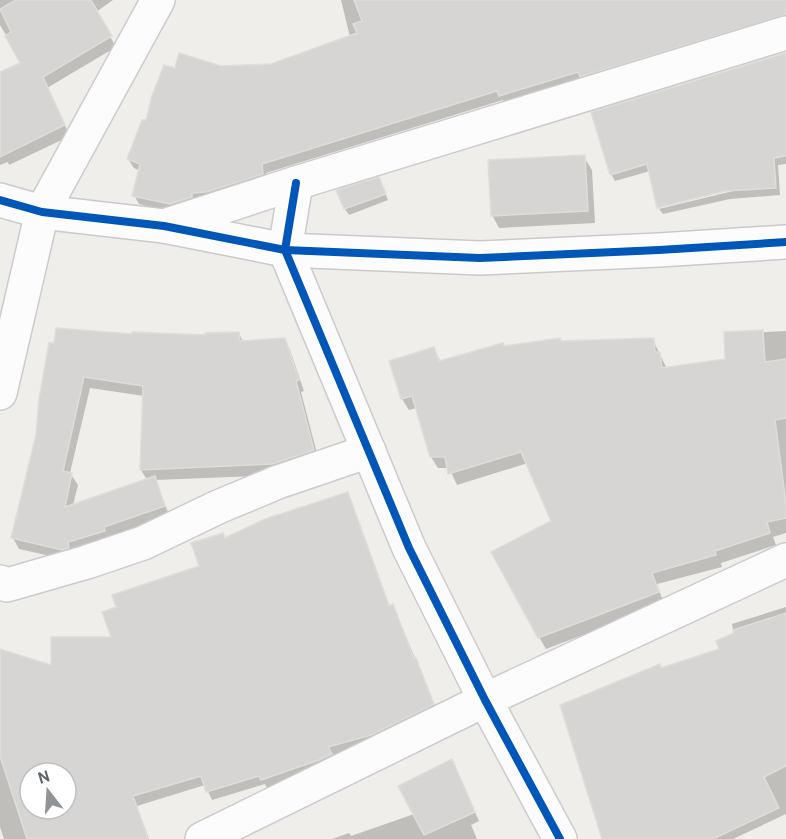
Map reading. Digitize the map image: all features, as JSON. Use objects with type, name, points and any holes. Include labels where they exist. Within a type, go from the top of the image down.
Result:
[{"type":"street","points":[[0,393],[42,212],[158,0]]},
{"type":"street","points":[[164,226],[296,183],[786,33]]},
{"type":"street","points":[[296,183],[285,250],[409,548],[485,700],[560,839]]},
{"type":"street","points":[[0,200],[42,212],[164,226],[285,250],[480,258],[786,242]]},
{"type":"street","points":[[0,582],[7,585],[143,543],[218,507],[278,482],[369,451]]},
{"type":"street","points":[[202,839],[485,700],[786,560]]},
{"type":"building","points":[[16,0],[91,0],[112,36],[43,77],[65,125],[0,157],[0,72],[20,63],[5,36],[11,32],[0,9]]},
{"type":"building","points":[[354,0],[786,0],[786,15],[580,77],[578,72],[499,96],[497,91],[262,164],[263,174],[206,192],[192,193],[192,197],[170,204],[132,196],[140,164],[127,159],[142,120],[146,120],[164,65],[175,68],[179,53],[221,66],[271,64],[357,33],[353,24],[362,21]]},
{"type":"building","points":[[786,53],[786,156],[774,158],[776,188],[725,191],[657,208],[647,164],[610,175],[591,112]]},
{"type":"building","points":[[585,155],[588,211],[491,216],[488,160]]},
{"type":"building","points":[[379,177],[386,194],[344,209],[336,190]]},
{"type":"building","points":[[56,328],[132,334],[132,332],[205,335],[205,333],[239,332],[240,341],[285,338],[299,380],[296,381],[314,450],[272,464],[140,470],[143,386],[84,377],[63,471],[72,473],[65,507],[155,476],[165,506],[104,527],[105,531],[68,542],[69,548],[62,550],[11,538],[36,435],[39,399],[49,343],[54,343]]},
{"type":"building","points":[[763,330],[765,362],[786,359],[786,418],[775,420],[786,518],[767,522],[770,533],[715,551],[716,555],[652,573],[659,592],[538,638],[491,552],[551,521],[521,452],[448,474],[445,457],[430,457],[412,396],[401,399],[389,361],[434,347],[439,361],[503,343],[504,346],[560,338],[561,341],[654,338],[655,352],[660,352],[662,368],[725,359],[724,332]]},
{"type":"building","points":[[348,492],[389,606],[393,604],[434,704],[371,735],[328,747],[332,754],[319,760],[261,780],[259,776],[206,792],[201,776],[133,796],[148,839],[27,839],[21,821],[78,821],[78,761],[18,761],[18,811],[0,756],[0,649],[51,665],[51,637],[111,637],[102,612],[116,607],[112,595],[199,566],[191,543],[223,533],[225,538],[265,519]]},
{"type":"building","points":[[786,613],[786,766],[764,777],[779,808],[713,839],[602,839],[560,705],[660,664],[661,668],[719,649],[716,641],[734,633],[733,630]]},
{"type":"building","points":[[452,759],[475,812],[424,835],[398,786]]},
{"type":"cycle path","points":[[296,183],[285,250],[409,548],[485,700],[560,839]]},
{"type":"cycle path","points":[[0,200],[42,212],[164,226],[285,250],[480,258],[786,242]]}]
